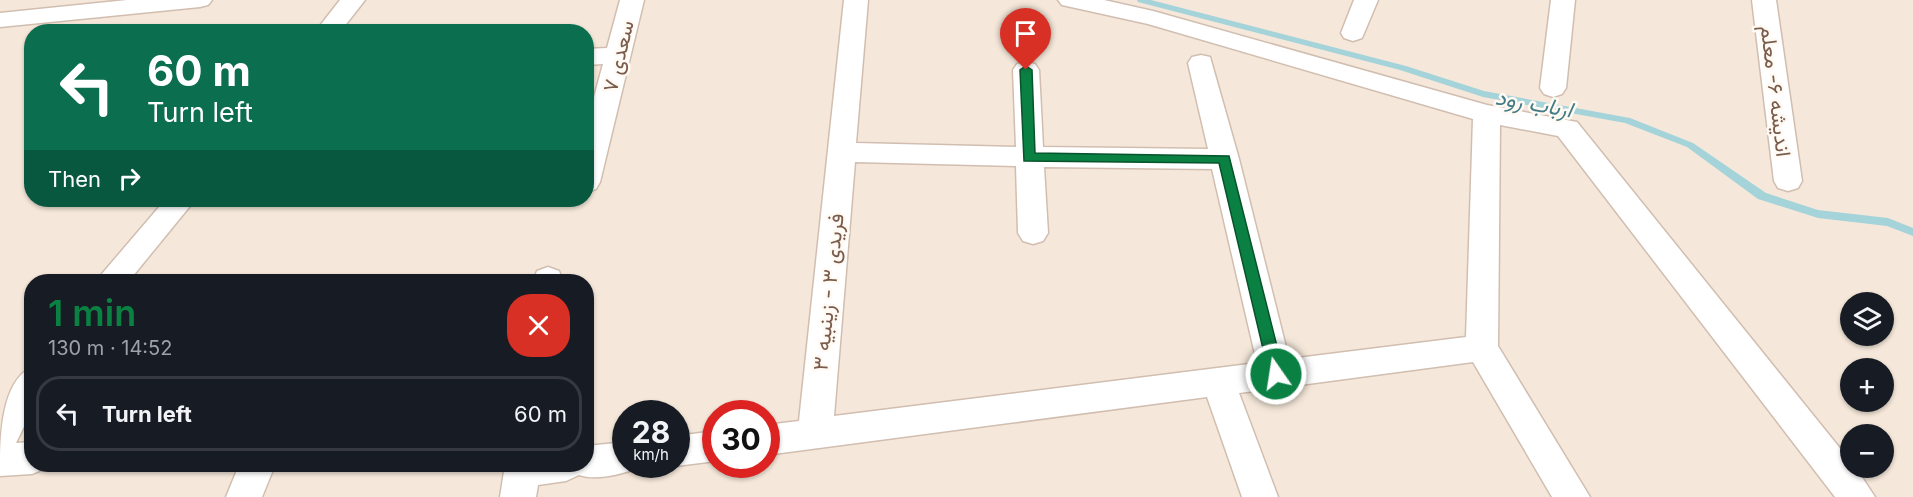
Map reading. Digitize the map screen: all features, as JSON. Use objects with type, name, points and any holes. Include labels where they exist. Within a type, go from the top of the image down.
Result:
[{"type":"street","points":[[0,20],[200,0]]},
{"type":"street","points":[[334,24],[353,0]]},
{"type":"street","name":"سعدی ۷","points":[[594,150],[632,0]]},
{"type":"street","name":"فریدی ۳ - زینبیه ۳","points":[[815,434],[856,0]]},
{"type":"street","points":[[1070,0],[1160,9],[1487,114],[1567,128],[1857,497]]},
{"type":"street","points":[[1353,33],[1366,0]]},
{"type":"street","points":[[1553,88],[1563,0]]},
{"type":"street","name":"اندیشه ۶- معلم","points":[[1764,0],[1788,181]]},
{"type":"street","points":[[594,57],[618,56]]},
{"type":"street","points":[[1201,63],[1276,374]]},
{"type":"street","points":[[1026,70],[1033,233]]},
{"type":"street","points":[[1487,114],[1482,348],[1572,497]]},
{"type":"street","points":[[842,152],[1029,158],[1225,159]]},
{"type":"street","points":[[117,274],[175,207]]},
{"type":"street","points":[[780,438],[1482,348]]},
{"type":"street","points":[[1218,381],[1260,497]]},
{"type":"street","points":[[0,441],[24,393]]},
{"type":"street","points":[[0,460],[24,458]]},
{"type":"street","points":[[594,461],[612,459]]},
{"type":"street","points":[[244,497],[254,472]]},
{"type":"street","points":[[521,478],[542,472]]},
{"type":"shaded area","points":[[0,0],[1913,0],[1913,497],[0,497]]},
{"type":"waterway","name":"ارباب رود","points":[[1141,0],[1403,68],[1483,94],[1627,120],[1690,145],[1762,196],[1818,214],[1888,222],[1913,232]]},
{"type":"route","points":[[1026,70],[1029,158],[1225,159],[1276,374]]}]
